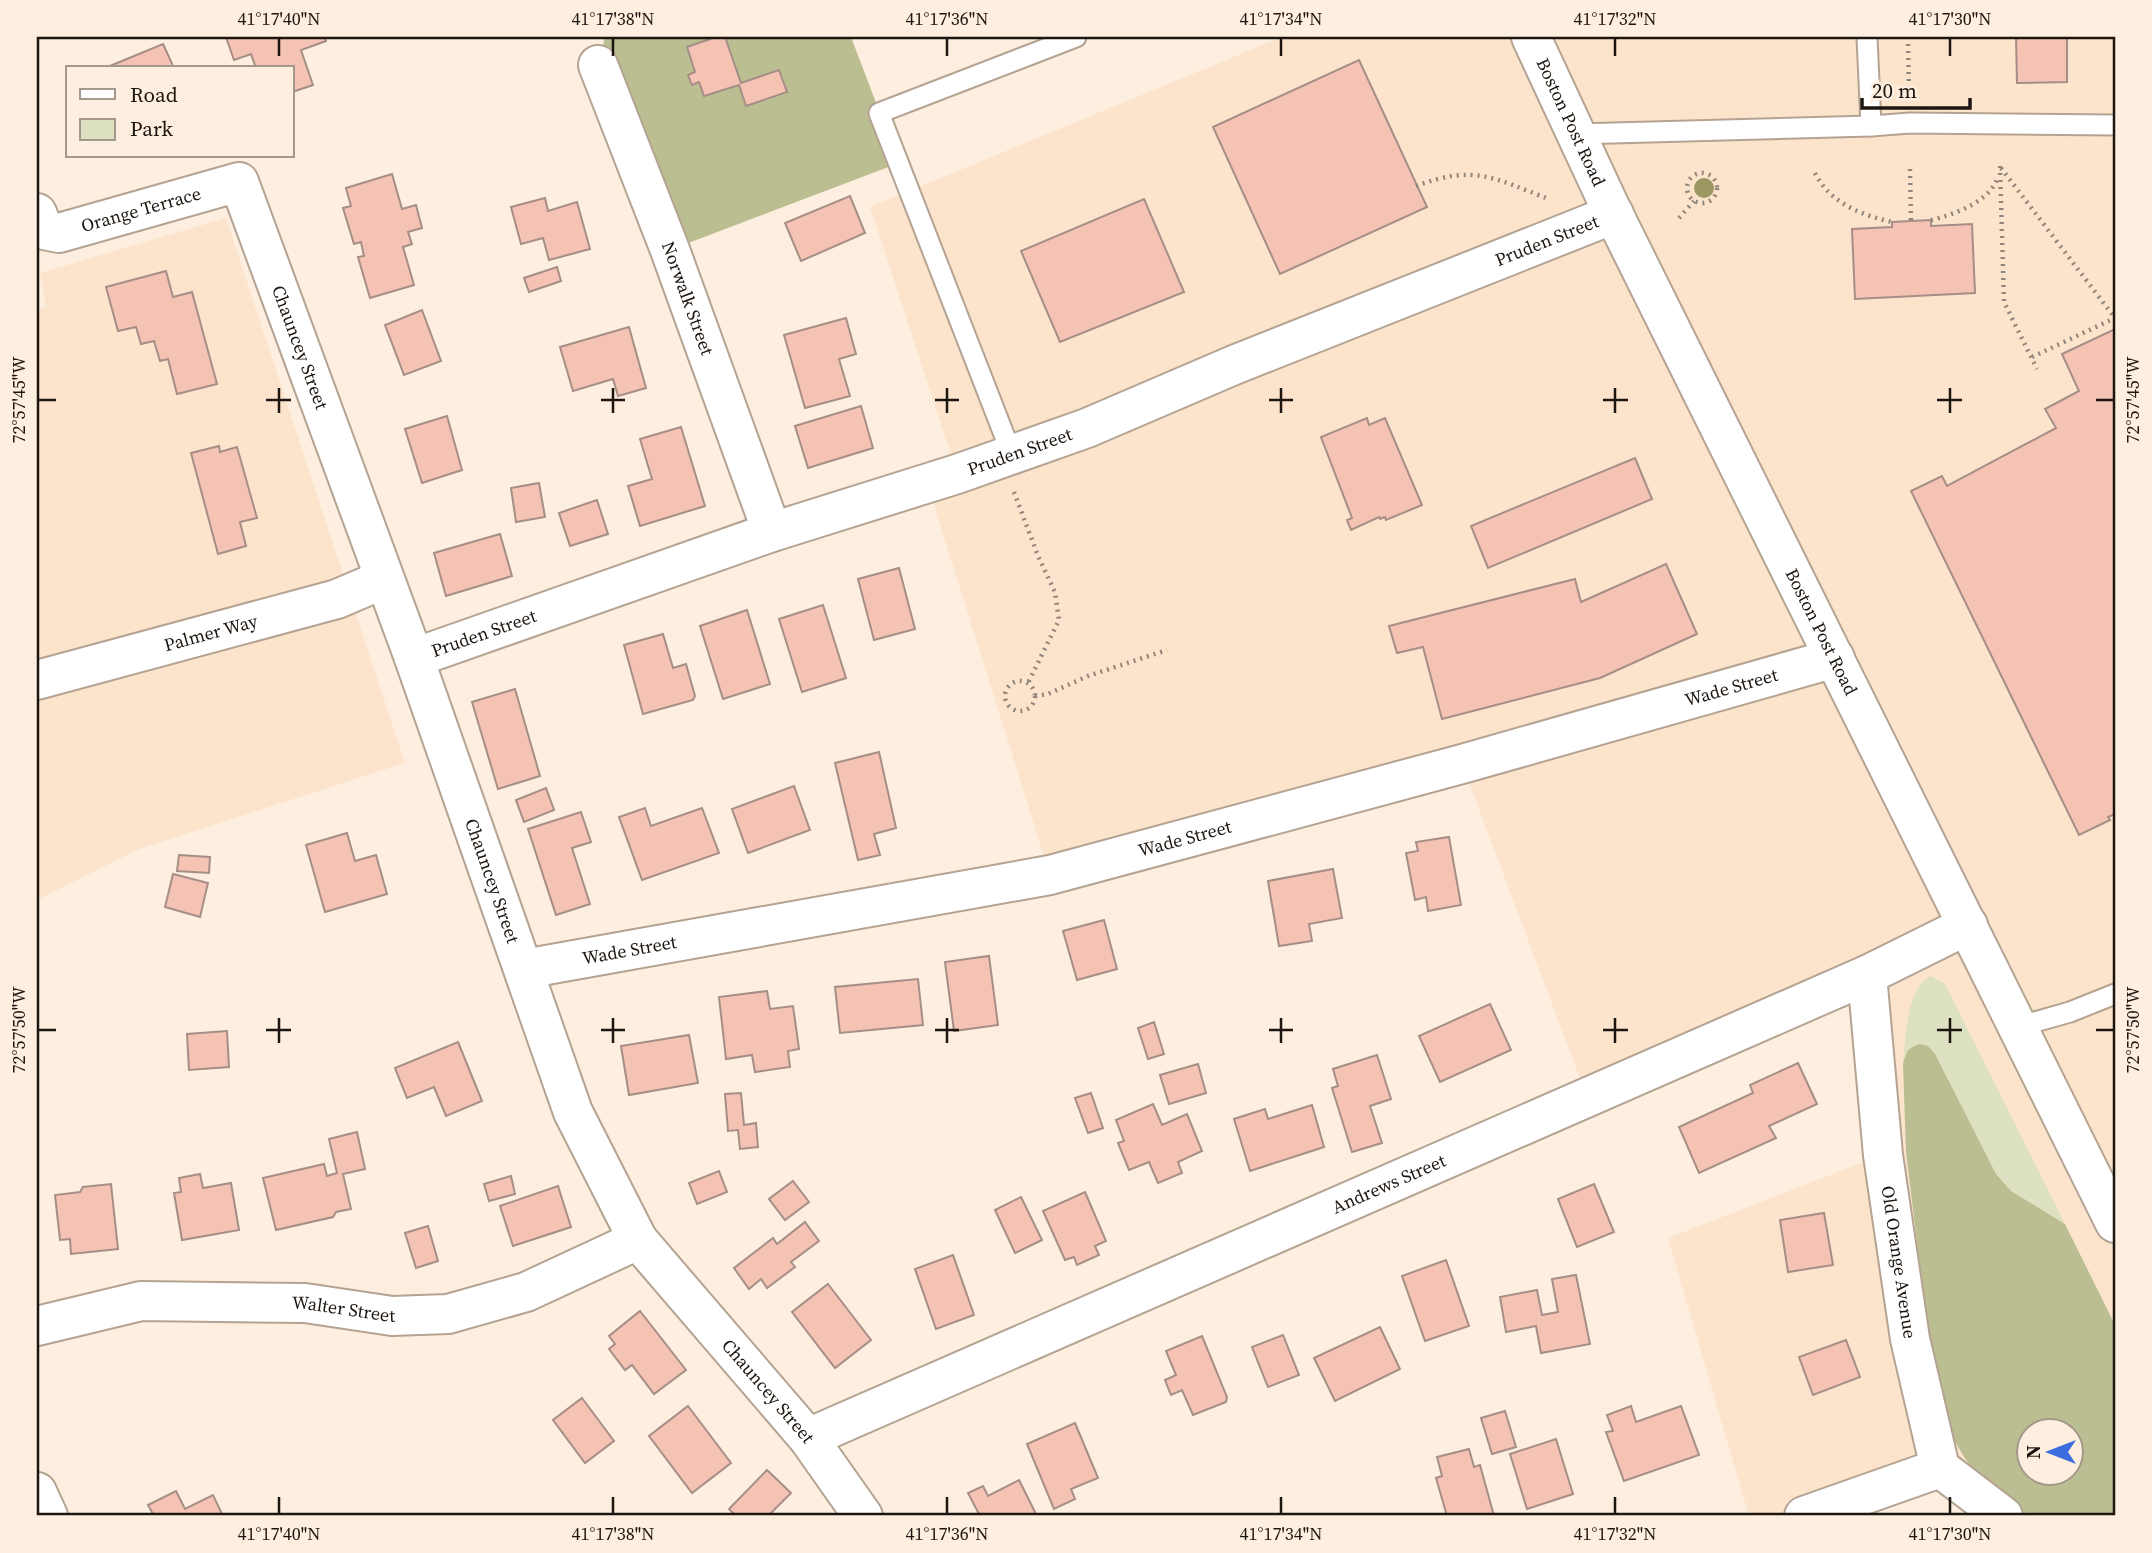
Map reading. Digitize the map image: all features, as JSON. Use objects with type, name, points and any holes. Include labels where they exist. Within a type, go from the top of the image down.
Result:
[{"type":"street","name":"Boston Post Road","points":[[1531,37],[1614,214],[2115,1223]]},
{"type":"street","name":"Norwalk Street","points":[[598,65],[670,250],[772,532]]},
{"type":"street","name":"Orange Terrace","points":[[40,222],[59,233],[239,182]]},
{"type":"street","name":"Chauncey Street","points":[[239,182],[414,658],[573,1112],[638,1240],[808,1438],[863,1516]]},
{"type":"street","name":"Pruden Street","points":[[414,658],[772,532],[1087,428],[1234,365],[1535,243],[1614,214]]},
{"type":"street","name":"Palmer Way","points":[[37,680],[337,598],[384,579]]},
{"type":"street","name":"Wade Street","points":[[524,969],[1050,875],[1462,764],[1835,658]]},
{"type":"street","name":"Andrews Street","points":[[808,1438],[1867,975],[1968,925]]},
{"type":"street","name":"Old Orange Avenue","points":[[1867,975],[1883,1155],[1910,1339],[1940,1468]]},
{"type":"street","name":"Walter Street","points":[[37,1326],[141,1301],[305,1303],[392,1316],[448,1314],[526,1292],[638,1240]]},
{"type":"street","points":[[1804,1516],[1940,1468],[2003,1516]]},
{"type":"street","points":[[37,1492],[48,1516]]},
{"type":"lane","points":[[1007,456],[879,113],[1076,37]]},
{"type":"lane","points":[[1867,37],[1871,126]]},
{"type":"lane","points":[[1576,134],[1910,123],[2115,125]]},
{"type":"lane","points":[[2017,1027],[2070,1012],[2115,994]]},
{"type":"path","points":[[1908,37],[1909,106]]},
{"type":"path","points":[[1931,220],[1956,212],[1980,198],[1996,183],[2000,166]]},
{"type":"path","points":[[2000,166],[2115,318],[2032,357]]},
{"type":"path","points":[[2000,166],[2004,302],[2037,369]]},
{"type":"path","points":[[1910,169],[1912,221]]},
{"type":"path","points":[[1416,186],[1440,177],[1474,173],[1556,202]]},
{"type":"path","points":[[1702,173],[1711,176],[1717,184],[1713,198],[1704,202],[1694,201],[1688,193],[1689,179],[1702,173]]},
{"type":"path","points":[[1815,173],[1822,186],[1841,202],[1864,214],[1892,222]]},
{"type":"path","points":[[1679,218],[1694,201]]},
{"type":"path","points":[[1007,456],[1026,526],[1055,592],[1059,620],[1028,683]]},
{"type":"path","points":[[1035,696],[1048,694],[1088,676],[1167,650]]},
{"type":"path","points":[[1019,681],[1028,683],[1035,696],[1028,709],[1018,712],[1008,706],[1004,697],[1007,687],[1019,681]]},
{"type":"shaded area","points":[[1282,37],[2115,37],[2115,1516],[2001,1516],[1940,1468],[1804,1516],[1749,1516],[1668,1238],[1882,1155],[1867,975],[1587,1097],[1462,764],[1050,875],[927,483],[957,473],[870,207]]},
{"type":"shaded area","points":[[226,218],[405,763],[139,849],[37,900],[37,310],[46,307],[40,273]]},
{"type":"green space","points":[[605,37],[851,37],[899,163],[670,250],[598,66]]},
{"type":"green space","points":[[1931,976],[1945,984],[2065,1224],[2011,1191],[1996,1174],[1928,1046],[1905,1053],[1903,1064],[1906,1028],[1912,1001],[1923,981]]},
{"type":"green space","points":[[1920,1044],[1928,1046],[1935,1054],[1996,1174],[2011,1191],[2065,1224],[2115,1325],[2115,1516],[2029,1516],[1987,1484],[1966,1460],[1954,1440],[1932,1349],[1906,1152],[1903,1064],[1905,1056]]},
{"type":"building","points":[[226,37],[325,37],[326,41],[301,50],[313,85],[294,91],[294,66],[255,66],[251,54],[234,60]]},
{"type":"building","points":[[716,37],[725,37],[741,83],[779,70],[787,92],[746,106],[739,85],[704,96],[699,82],[692,85],[688,75],[695,72],[687,47]]},
{"type":"building","points":[[2016,37],[2067,37],[2067,82],[2017,83]]},
{"type":"building","points":[[163,44],[173,66],[110,66]]},
{"type":"building","points":[[1359,60],[1427,207],[1280,274],[1213,127]]},
{"type":"building","points":[[392,174],[402,209],[416,205],[422,228],[408,232],[412,244],[403,247],[414,285],[370,298],[358,257],[364,256],[361,242],[354,244],[343,208],[351,206],[346,188]]},
{"type":"building","points":[[850,196],[865,233],[801,261],[785,223]]},
{"type":"building","points":[[545,198],[548,211],[577,202],[590,249],[549,260],[543,238],[521,244],[511,207]]},
{"type":"building","points":[[1144,199],[1184,292],[1060,342],[1021,251]]},
{"type":"building","points":[[1931,220],[1931,226],[1972,224],[1975,293],[1855,299],[1852,229],[1892,227],[1892,222]]},
{"type":"building","points":[[557,267],[561,281],[529,292],[524,278]]},
{"type":"building","points":[[166,271],[173,297],[192,292],[217,384],[177,394],[168,359],[160,361],[154,341],[141,344],[136,327],[118,331],[106,287]]},
{"type":"building","points":[[422,310],[441,361],[404,375],[385,325]]},
{"type":"building","points":[[846,318],[856,354],[839,359],[850,396],[805,408],[784,335]]},
{"type":"building","points":[[629,327],[646,388],[618,396],[613,379],[573,391],[560,347]]},
{"type":"building","points":[[2115,329],[2115,814],[2108,817],[2110,820],[2079,835],[1911,491],[1942,476],[1947,486],[2056,428],[2045,409],[2079,391],[2062,354]]},
{"type":"building","points":[[861,406],[873,448],[808,468],[795,426]]},
{"type":"building","points":[[447,416],[462,470],[422,483],[405,429]]},
{"type":"building","points":[[1367,418],[1369,425],[1385,418],[1422,505],[1386,520],[1385,517],[1379,517],[1351,530],[1347,520],[1352,518],[1321,437]]},
{"type":"building","points":[[681,427],[705,506],[640,526],[628,486],[652,479],[640,439]]},
{"type":"building","points":[[219,446],[220,452],[237,447],[257,518],[240,522],[246,546],[218,554],[191,453]]},
{"type":"building","points":[[1635,458],[1652,499],[1488,568],[1471,526]]},
{"type":"building","points":[[539,483],[545,517],[516,522],[511,488]]},
{"type":"building","points":[[597,500],[608,534],[570,546],[559,513]]},
{"type":"building","points":[[500,534],[512,576],[446,596],[434,553]]},
{"type":"building","points":[[1666,564],[1697,634],[1600,678],[1442,719],[1423,647],[1397,653],[1389,626],[1575,579],[1581,602]]},
{"type":"building","points":[[899,568],[915,629],[874,640],[858,579]]},
{"type":"building","points":[[823,605],[846,678],[802,692],[779,619]]},
{"type":"building","points":[[747,610],[770,684],[723,699],[700,626]]},
{"type":"building","points":[[663,634],[673,668],[686,664],[695,696],[693,700],[643,714],[624,645]]},
{"type":"building","points":[[515,689],[540,776],[498,789],[472,702]]},
{"type":"building","points":[[879,752],[896,828],[874,834],[880,855],[858,860],[835,763]]},
{"type":"building","points":[[794,786],[810,830],[748,853],[732,809]]},
{"type":"building","points":[[546,788],[554,810],[524,822],[516,800]]},
{"type":"building","points":[[645,808],[651,826],[702,808],[719,853],[642,880],[619,817]]},
{"type":"building","points":[[581,812],[591,842],[572,848],[590,904],[556,915],[528,829]]},
{"type":"building","points":[[347,833],[355,861],[376,855],[387,894],[325,912],[306,845]]},
{"type":"building","points":[[1449,837],[1461,905],[1428,911],[1426,897],[1415,900],[1406,853],[1418,851],[1416,842]]},
{"type":"building","points":[[179,855],[210,857],[209,873],[177,871]]},
{"type":"building","points":[[1333,869],[1342,918],[1309,924],[1312,941],[1279,946],[1268,881]]},
{"type":"building","points":[[173,874],[208,883],[200,917],[165,907]]},
{"type":"building","points":[[1104,920],[1117,969],[1077,980],[1063,931]]},
{"type":"building","points":[[989,956],[998,1025],[954,1031],[945,962]]},
{"type":"building","points":[[918,979],[923,1025],[840,1033],[835,987]]},
{"type":"building","points":[[767,991],[770,1009],[793,1006],[799,1049],[788,1051],[790,1067],[755,1072],[752,1055],[726,1059],[719,997]]},
{"type":"building","points":[[1490,1004],[1511,1050],[1440,1082],[1419,1036]]},
{"type":"building","points":[[1154,1022],[1164,1054],[1148,1059],[1138,1028]]},
{"type":"building","points":[[227,1031],[229,1067],[189,1070],[187,1034]]},
{"type":"building","points":[[689,1035],[698,1083],[629,1095],[621,1046]]},
{"type":"building","points":[[458,1042],[482,1101],[446,1116],[434,1087],[407,1098],[395,1068]]},
{"type":"building","points":[[1377,1055],[1391,1099],[1370,1106],[1382,1143],[1352,1152],[1332,1088],[1338,1086],[1333,1069]]},
{"type":"building","points":[[1798,1063],[1817,1104],[1769,1126],[1776,1138],[1699,1173],[1679,1127],[1753,1093],[1750,1085]]},
{"type":"building","points":[[1198,1064],[1206,1093],[1169,1104],[1160,1075]]},
{"type":"building","points":[[741,1093],[744,1125],[756,1123],[758,1147],[740,1149],[738,1130],[728,1131],[725,1094]]},
{"type":"building","points":[[1091,1093],[1103,1128],[1088,1133],[1075,1098]]},
{"type":"building","points":[[1153,1104],[1162,1125],[1187,1114],[1202,1151],[1178,1162],[1182,1173],[1158,1183],[1149,1162],[1129,1170],[1118,1143],[1124,1141],[1116,1120]]},
{"type":"building","points":[[1312,1105],[1324,1147],[1250,1171],[1234,1119],[1265,1109],[1268,1119]]},
{"type":"building","points":[[357,1132],[365,1169],[343,1174],[351,1209],[336,1212],[333,1217],[276,1230],[263,1178],[324,1164],[327,1176],[337,1173],[329,1139]]},
{"type":"building","points":[[719,1171],[727,1192],[697,1204],[689,1183]]},
{"type":"building","points":[[200,1174],[203,1188],[231,1183],[239,1230],[182,1240],[174,1193],[181,1192],[179,1178]]},
{"type":"building","points":[[511,1176],[515,1194],[489,1201],[484,1184]]},
{"type":"building","points":[[793,1181],[809,1202],[785,1220],[769,1199]]},
{"type":"building","points":[[111,1184],[118,1249],[71,1254],[70,1239],[60,1240],[55,1195],[80,1192],[83,1187]]},
{"type":"building","points":[[1594,1184],[1614,1232],[1577,1247],[1558,1199]]},
{"type":"building","points":[[558,1186],[571,1227],[513,1246],[500,1206]]},
{"type":"building","points":[[1085,1192],[1106,1241],[1095,1246],[1099,1255],[1077,1265],[1074,1257],[1065,1260],[1043,1211]]},
{"type":"building","points":[[1021,1197],[1042,1240],[1015,1253],[995,1210]]},
{"type":"building","points":[[1824,1213],[1833,1265],[1788,1272],[1780,1220]]},
{"type":"building","points":[[805,1222],[819,1241],[791,1262],[795,1267],[767,1288],[761,1279],[749,1289],[734,1268],[773,1238],[777,1244]]},
{"type":"building","points":[[428,1226],[438,1261],[416,1268],[405,1233]]},
{"type":"building","points":[[953,1255],[974,1315],[936,1329],[915,1269]]},
{"type":"building","points":[[1446,1260],[1469,1326],[1425,1341],[1402,1276]]},
{"type":"building","points":[[1576,1275],[1590,1344],[1541,1353],[1536,1326],[1506,1332],[1500,1297],[1537,1290],[1542,1315],[1558,1312],[1552,1279]]},
{"type":"building","points":[[828,1284],[871,1340],[835,1368],[792,1312]]},
{"type":"building","points":[[640,1311],[686,1370],[654,1394],[632,1365],[625,1370],[609,1349],[615,1344],[609,1336]]},
{"type":"building","points":[[1380,1327],[1400,1369],[1335,1401],[1314,1358]]},
{"type":"building","points":[[1283,1335],[1299,1375],[1268,1387],[1252,1347]]},
{"type":"building","points":[[1202,1336],[1227,1397],[1226,1402],[1193,1415],[1182,1390],[1171,1395],[1165,1380],[1176,1375],[1166,1351]]},
{"type":"building","points":[[1846,1340],[1860,1377],[1813,1395],[1799,1357]]},
{"type":"building","points":[[582,1398],[614,1441],[585,1463],[553,1420]]},
{"type":"building","points":[[688,1406],[731,1463],[692,1493],[649,1436]]},
{"type":"building","points":[[1631,1406],[1636,1422],[1681,1406],[1699,1455],[1624,1481],[1606,1432],[1613,1431],[1607,1415]]},
{"type":"building","points":[[1505,1411],[1516,1447],[1492,1454],[1481,1418]]},
{"type":"building","points":[[1075,1423],[1098,1478],[1071,1489],[1075,1499],[1054,1509],[1027,1444]]},
{"type":"building","points":[[1556,1439],[1573,1494],[1527,1509],[1510,1454]]},
{"type":"building","points":[[1469,1449],[1474,1467],[1480,1465],[1494,1516],[1447,1516],[1436,1478],[1442,1476],[1437,1457]]},
{"type":"building","points":[[767,1470],[791,1493],[768,1516],[736,1516],[729,1509]]},
{"type":"building","points":[[1019,1480],[1037,1516],[980,1516],[968,1493],[983,1486],[988,1496]]},
{"type":"building","points":[[176,1491],[185,1509],[213,1495],[223,1516],[154,1516],[148,1505]]}]
